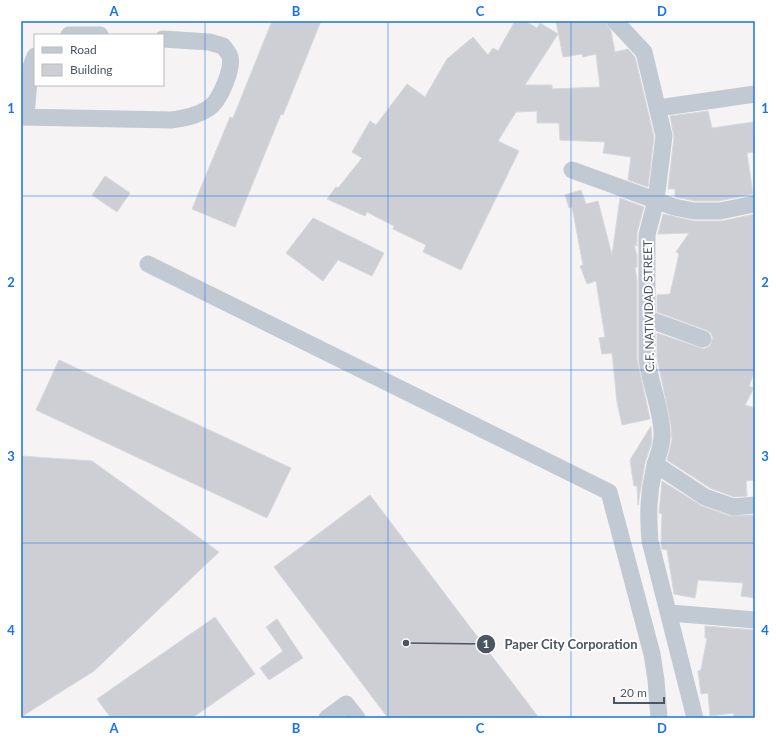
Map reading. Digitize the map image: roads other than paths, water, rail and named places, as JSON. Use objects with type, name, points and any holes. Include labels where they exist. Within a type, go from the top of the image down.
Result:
[{"type":"street","name":"C.F. NATIVIDAD STREET","points":[[615,21],[644,52],[664,136],[656,200],[648,235],[647,359],[649,379],[662,434],[660,450],[650,486],[648,513],[650,540],[670,613],[695,718]]},
{"type":"street","points":[[34,59],[30,69],[24,117],[171,120],[192,117],[212,107],[222,91],[230,70],[230,56],[223,46],[209,42],[164,39]]},
{"type":"street","points":[[658,108],[755,94]]},
{"type":"street","points":[[572,170],[674,207],[703,212],[720,211],[754,204]]},
{"type":"street","points":[[148,264],[609,492],[652,654],[659,718]]},
{"type":"street","points":[[648,319],[704,339]]},
{"type":"street","points":[[655,464],[705,497],[733,507],[755,504]]},
{"type":"street","points":[[670,613],[755,620]]},
{"type":"street","points":[[327,718],[346,704],[357,718]]},
{"type":"place","name":"Paper City Corporation","points":[[406,643]]}]
